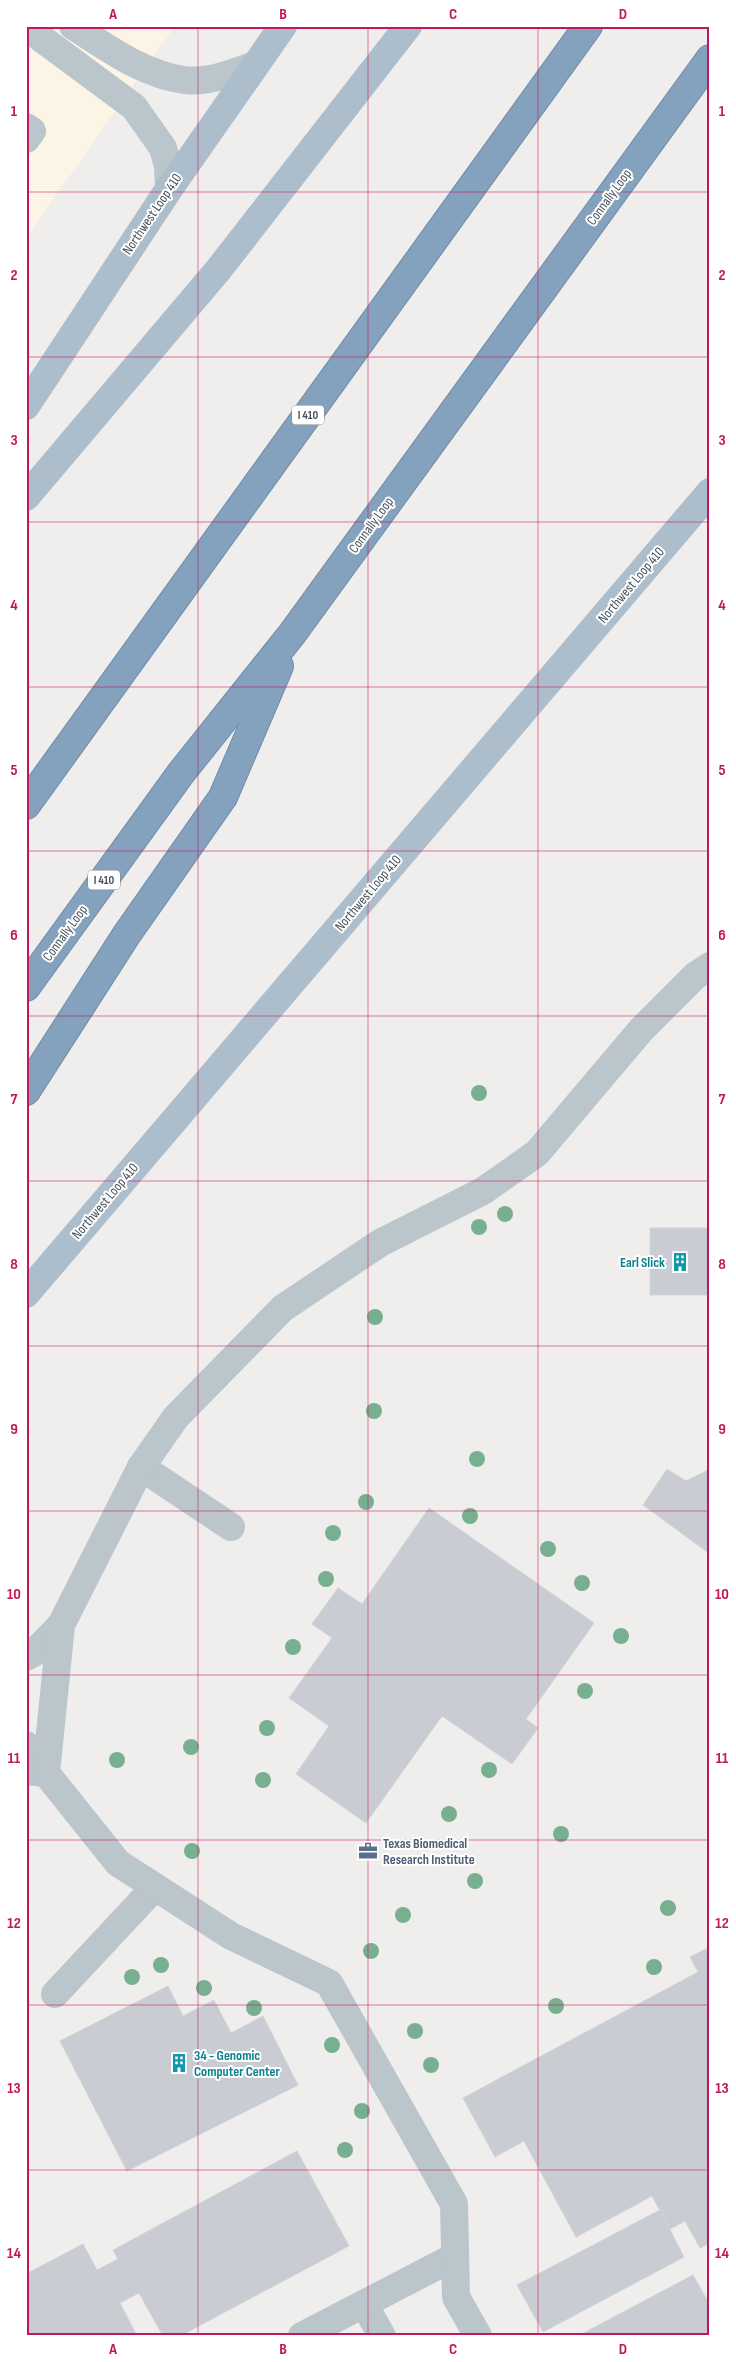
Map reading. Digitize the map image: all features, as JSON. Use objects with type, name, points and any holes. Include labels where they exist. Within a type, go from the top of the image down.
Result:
[{"type":"highway","name":"I 410","points":[[27,805],[588,26]]},
{"type":"highway","name":"Connally Loop","points":[[26,987],[181,773],[292,634],[710,59]]},
{"type":"highway","points":[[26,1091],[128,934],[223,797],[292,634]]},
{"type":"main road","name":"Northwest Loop 410","points":[[26,406],[169,190],[284,26]]},
{"type":"main road","points":[[26,497],[219,270],[408,26]]},
{"type":"main road","name":"Northwest Loop 410","points":[[26,1294],[710,492]]},
{"type":"lane","points":[[73,26],[135,65],[185,80],[209,79],[255,65]]},
{"type":"lane","points":[[26,27],[134,107],[163,148],[168,166],[169,190]]},
{"type":"lane","points":[[26,127],[32,131],[26,139]]},
{"type":"lane","points":[[26,1657],[35,1652],[61,1625],[141,1467],[176,1417],[283,1308],[380,1243],[483,1191],[536,1153],[641,1030],[694,976],[710,966]]},
{"type":"lane","points":[[141,1467],[230,1527]]},
{"type":"lane","points":[[36,1772],[61,1625]]},
{"type":"lane","points":[[26,1745],[36,1772],[118,1863],[231,1936],[329,1983],[454,2204],[456,2297],[478,2336]]},
{"type":"lane","points":[[55,1994],[155,1887]]},
{"type":"lane","points":[[302,2336],[454,2257]]},
{"type":"lane","points":[[364,2304],[382,2336]]},
{"type":"shaded area","points":[[26,26],[175,26],[26,238]]},
{"type":"building","name":"Earl Slick","points":[[650,1228],[710,1228],[710,1295],[650,1295]]},
{"type":"building","points":[[667,1469],[686,1481],[710,1469],[710,1554],[643,1505]]},
{"type":"building","points":[[429,1508],[594,1623],[526,1719],[538,1728],[512,1764],[442,1716],[366,1823],[296,1774],[329,1726],[289,1698],[332,1638],[312,1624],[338,1588],[362,1604]]},
{"type":"building","points":[[710,1947],[710,2243],[700,2248],[685,2221],[670,2229],[652,2196],[576,2237],[524,2141],[495,2157],[463,2098],[698,1972],[690,1957]]},
{"type":"building","name":"34 - Genomic Computer Center","points":[[168,1986],[183,2016],[214,2000],[231,2033],[263,2016],[298,2085],[127,2171],[60,2041]]},
{"type":"building","points":[[297,2151],[349,2246],[180,2336],[163,2336],[139,2293],[120,2303],[137,2336],[26,2336],[26,2274],[83,2244],[97,2270],[118,2259],[113,2250]]},
{"type":"building","points":[[660,2210],[684,2257],[543,2332],[517,2285]]},
{"type":"building","points":[[693,2275],[710,2305],[710,2336],[578,2336]]},
{"type":"place","name":"Earl Slick","points":[[680,1262]]},
{"type":"place","name":"Texas Biomedical Research Institute","points":[[368,1851]]},
{"type":"place","name":"34 - Genomic Computer Center","points":[[179,2063]]}]
